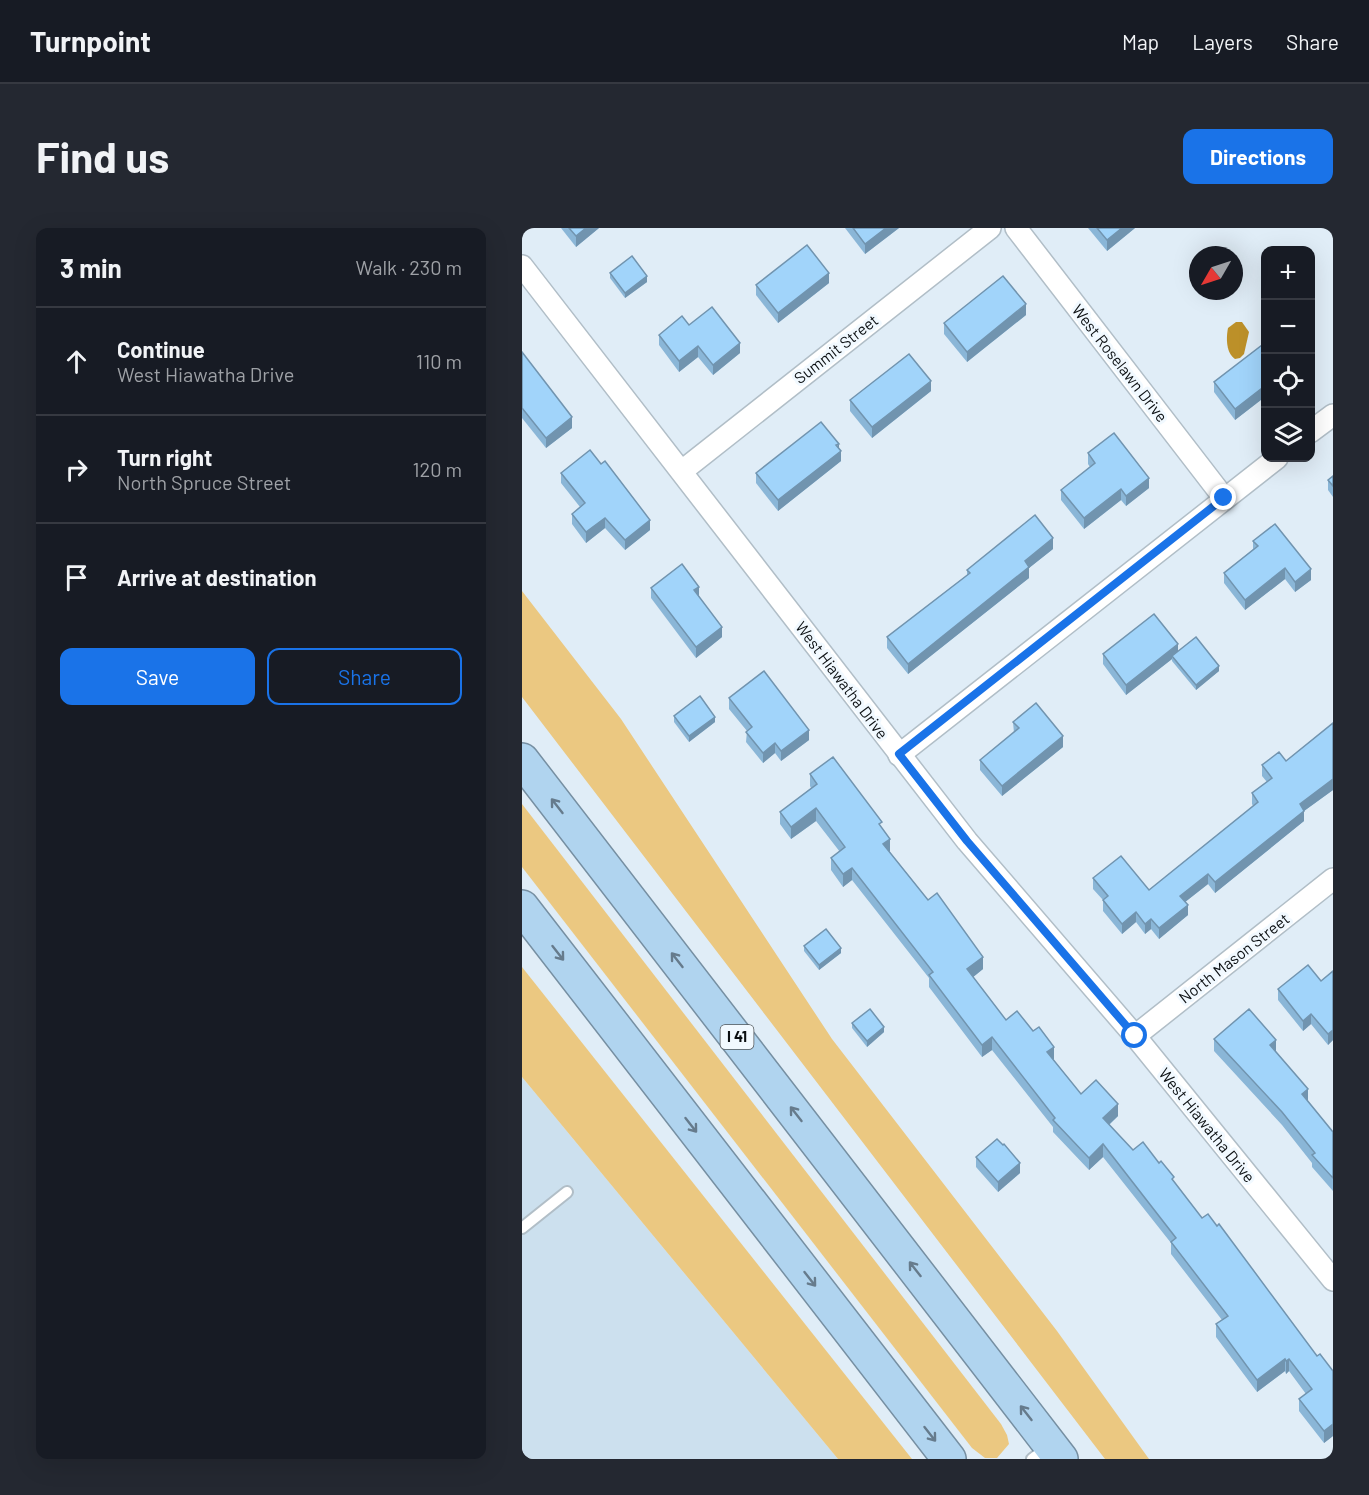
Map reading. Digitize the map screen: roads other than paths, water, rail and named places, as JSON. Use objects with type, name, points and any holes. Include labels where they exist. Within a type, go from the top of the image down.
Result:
[{"type":"highway","name":"I 41","points":[[522,760],[1048,1454]]},
{"type":"highway","points":[[522,907],[949,1459]]},
{"type":"street","name":"Summit Street","points":[[682,471],[990,228]]},
{"type":"street","name":"West Roselawn Drive","points":[[1016,228],[1224,498]]},
{"type":"street","name":"West Hiawatha Drive","points":[[522,266],[967,841],[1135,1036],[1333,1280]]},
{"type":"street","points":[[1315,429],[1333,415]]},
{"type":"street","points":[[899,754],[1272,462]]},
{"type":"street","name":"North Mason Street","points":[[1135,1036],[1333,879]]},
{"type":"lane","points":[[522,1228],[567,1192]]}]
